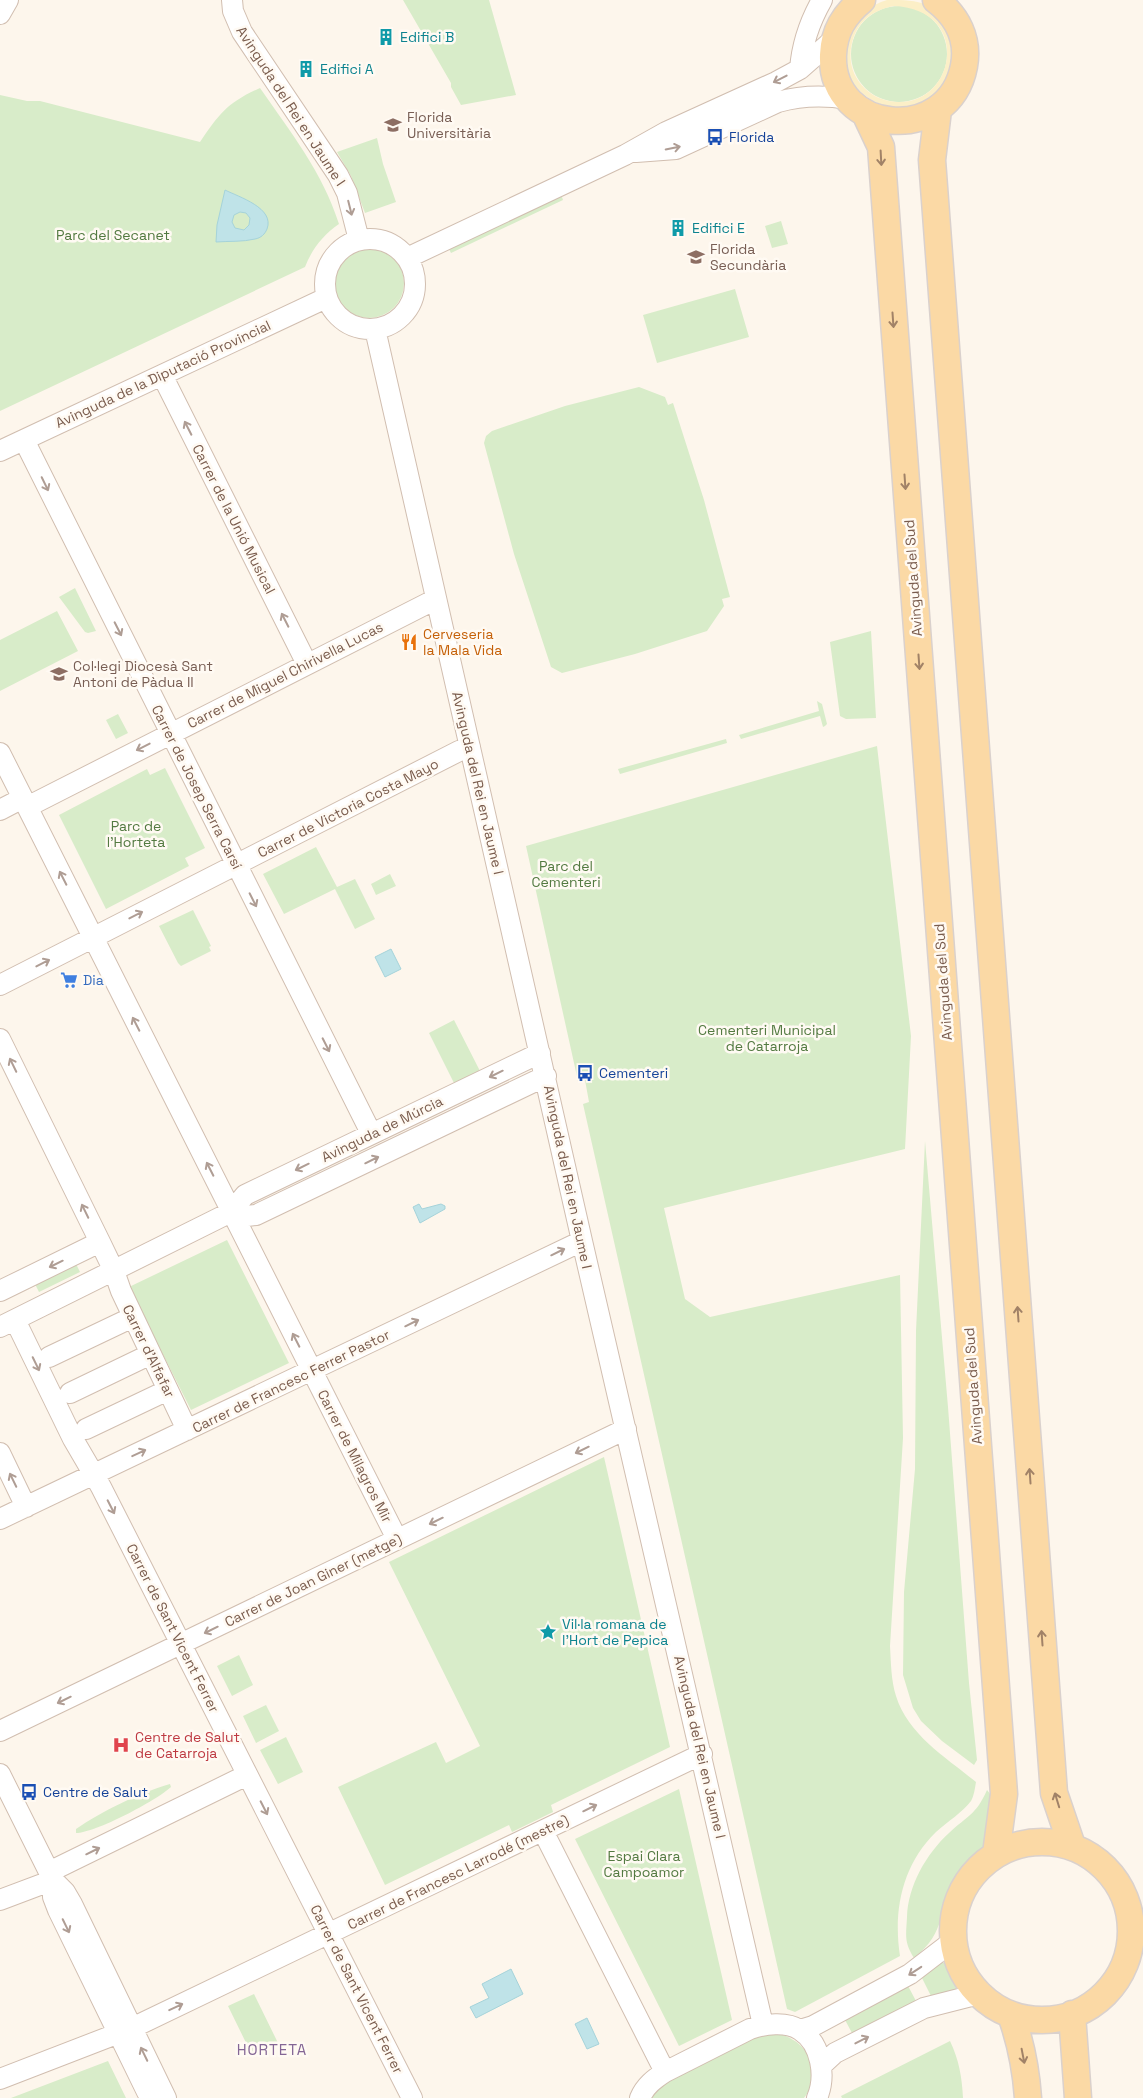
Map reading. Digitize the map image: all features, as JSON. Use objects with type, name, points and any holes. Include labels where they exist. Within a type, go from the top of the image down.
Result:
[{"type":"main road","points":[[833,40],[839,26],[849,11],[862,0]]},
{"type":"main road","points":[[857,106],[882,120],[902,122],[921,118],[938,110],[952,96],[962,78],[966,56],[963,34],[956,19],[946,7],[936,0]]},
{"type":"main road","name":"Avinguda del Sud","points":[[833,40],[832,64],[838,83],[857,106],[881,147],[1004,1794],[996,1854]]},
{"type":"main road","points":[[938,110],[932,160],[1054,1794],[1072,1846]]},
{"type":"main road","points":[[1046,1841],[1072,1846],[1098,1861],[1118,1884],[1129,1912],[1130,1942],[1124,1965],[1112,1986],[1094,2003],[1072,2014],[1042,2020],[1011,2015],[994,2006],[979,1994],[961,1970],[953,1941],[954,1915],[962,1891],[976,1870],[996,1854],[1020,1844],[1046,1841]]},
{"type":"main road","points":[[1072,2014],[1078,2098]]},
{"type":"main road","points":[[1011,2015],[1021,2041],[1028,2098]]},
{"type":"street","points":[[0,14],[8,0]]},
{"type":"street","name":"Avinguda del Rei en Jaume I","points":[[232,0],[233,11],[242,32],[323,151],[343,184],[359,240]]},
{"type":"street","points":[[800,69],[801,51],[815,12],[822,0]]},
{"type":"street","points":[[407,258],[625,156],[666,132],[800,69],[833,40]]},
{"type":"street","points":[[625,156],[647,151],[676,148],[778,102],[794,97],[824,95],[857,106]]},
{"type":"street","points":[[359,240],[382,240],[396,247],[407,258],[413,270],[414,296],[400,319],[388,326],[375,329],[354,327],[345,323],[337,316],[326,298],[324,279],[331,260],[339,251],[359,240]]},
{"type":"street","name":"Avinguda de la Diputació Provincial","points":[[0,451],[326,298]]},
{"type":"street","name":"Avinguda del Rei en Jaume I","points":[[375,329],[582,1241],[702,1754],[763,2025]]},
{"type":"street","name":"Carrer de la Unió Musical","points":[[162,374],[307,664]]},
{"type":"street","name":"Carrer de Josep Serra Carsí","points":[[24,440],[371,1133]]},
{"type":"street","name":"Carrer de Miguel Chirivella Lucas","points":[[0,810],[25,803],[170,734],[436,599]]},
{"type":"street","name":"Carrer de Victoria Costa Mayo","points":[[0,985],[470,747]]},
{"type":"street","name":"Carrer de Milagros Mir","points":[[0,753],[397,1539]]},
{"type":"street","name":"Carrer d'Alfafar","points":[[0,1039],[114,1271],[120,1291],[187,1430]]},
{"type":"street","name":"Avinguda de Múrcia","points":[[9,1323],[231,1212],[245,1195],[540,1053]]},
{"type":"street","name":"Avinguda de Múrcia","points":[[231,1212],[247,1216],[256,1215],[546,1076]]},
{"type":"street","name":"Carrer de Francesc Ferrer Pastor","points":[[0,1519],[582,1241]]},
{"type":"street","points":[[0,1291],[100,1242]]},
{"type":"street","name":"Carrer de Sant Vicent Ferrer","points":[[0,1296],[9,1323],[93,1474],[412,2098]]},
{"type":"street","points":[[49,1357],[133,1317]]},
{"type":"street","points":[[70,1393],[151,1354]]},
{"type":"street","points":[[86,1428],[168,1390]]},
{"type":"street","name":"Carrer de Joan Giner (metge)","points":[[0,1731],[626,1429]]},
{"type":"street","points":[[0,1453],[26,1506]]},
{"type":"street","name":"Carrer de Francesc Larrodé (mestre)","points":[[0,2079],[125,2031],[702,1754]]},
{"type":"street","points":[[0,1774],[51,1876],[65,1892],[72,1904],[151,2098]]},
{"type":"street","points":[[0,1900],[51,1876],[248,1775]]},
{"type":"street","points":[[543,1830],[664,2072]]},
{"type":"street","points":[[800,2030],[821,2022],[910,1974],[953,1941]]},
{"type":"street","points":[[821,2066],[835,2054],[924,2008],[979,1994]]},
{"type":"street","points":[[640,2098],[643,2091],[653,2080],[664,2072],[750,2029],[763,2025],[786,2026],[800,2030],[808,2038],[815,2048],[821,2066],[822,2079],[817,2098]]},
{"type":"street","points":[[125,2031],[166,2098]]},
{"type":"green space","points":[[403,0],[489,0],[516,95],[461,105],[451,87],[451,83]]},
{"type":"green space","points":[[899,6],[917,9],[933,20],[944,36],[947,54],[944,72],[933,88],[917,99],[899,102],[881,99],[865,88],[854,72],[851,54],[854,36],[865,20],[881,9]]},
{"type":"green space","name":"Parc del Secanet","points":[[260,88],[315,170],[339,224],[319,243],[305,267],[0,411],[0,95],[27,101],[40,101],[200,142],[225,110]]},
{"type":"green space","points":[[377,138],[383,164],[396,202],[365,213],[351,176],[337,152]]},
{"type":"green space","points":[[561,194],[563,200],[451,253],[448,247]]},
{"type":"green space","points":[[781,221],[788,244],[772,248],[765,226]]},
{"type":"green space","points":[[376,248],[389,254],[398,263],[402,269],[404,283],[402,297],[394,308],[383,316],[362,318],[355,316],[344,308],[336,297],[334,276],[336,269],[344,258],[355,250]]},
{"type":"green space","points":[[735,289],[749,337],[657,363],[643,315]]},
{"type":"green space","points":[[639,387],[665,397],[668,405],[673,403],[704,500],[730,597],[722,599],[724,606],[707,631],[635,654],[562,673],[551,667],[514,554],[484,443],[486,436],[492,431],[565,406]]},
{"type":"green space","points":[[75,588],[96,631],[85,632],[59,597]]},
{"type":"green space","points":[[57,611],[78,651],[0,691],[0,640]]},
{"type":"green space","points":[[871,631],[876,718],[846,719],[840,716],[830,642]]},
{"type":"green space","points":[[817,701],[822,704],[827,724],[823,727],[820,716],[741,739],[739,735],[819,711]]},
{"type":"green space","points":[[118,714],[128,733],[116,739],[106,720]]},
{"type":"green space","points":[[726,739],[727,743],[620,774],[618,769]]},
{"type":"green space","points":[[877,746],[911,1036],[905,1149],[664,1208],[685,1299],[710,1317],[900,1275],[903,1438],[890,1646],[891,1671],[896,1696],[909,1723],[941,1755],[976,1782],[971,1801],[924,1845],[908,1874],[899,1906],[898,1939],[900,1956],[795,2012],[787,2009],[583,1104],[589,1102],[585,1080],[578,1081],[526,846]]},
{"type":"green space","name":"Parc de l'Horteta","points":[[165,768],[205,848],[185,858],[189,866],[106,909],[59,815],[147,769],[150,775]]},
{"type":"green space","points":[[316,847],[337,887],[355,879],[375,919],[355,929],[335,889],[284,914],[263,874]]},
{"type":"green space","points":[[390,874],[396,886],[376,895],[371,884]]},
{"type":"green space","points":[[193,910],[211,946],[209,947],[211,951],[181,966],[159,926]]},
{"type":"green space","points":[[454,1020],[481,1073],[455,1085],[429,1033]]},
{"type":"green space","points":[[925,1141],[969,1683],[977,1760],[974,1765],[942,1741],[921,1721],[913,1708],[903,1675],[904,1592],[915,1469],[916,1331]]},
{"type":"green space","points":[[227,1240],[289,1363],[191,1410],[129,1287]]},
{"type":"green space","points":[[76,1264],[80,1272],[39,1292],[35,1284]]},
{"type":"green space","points":[[604,1457],[670,1747],[551,1805],[553,1812],[512,1832],[509,1825],[385,1885],[338,1787],[436,1742],[446,1763],[480,1746],[389,1562]]},
{"type":"green space","points":[[239,1655],[253,1685],[232,1696],[217,1666]]},
{"type":"green space","points":[[266,1705],[279,1731],[256,1743],[243,1716]]},
{"type":"green space","points":[[286,1737],[303,1772],[278,1784],[260,1750]]},
{"type":"green space","points":[[170,1784],[171,1787],[153,1800],[125,1815],[97,1828],[76,1833],[76,1829],[109,1809],[133,1797]]},
{"type":"green space","name":"Espai Clara Campoamor","points":[[679,1789],[732,2020],[679,2046],[575,1839]]},
{"type":"green space","points":[[987,1790],[991,1795],[986,1844],[956,1879],[946,1900],[937,1929],[925,1948],[914,1958],[907,1943],[906,1934],[908,1905],[915,1882],[933,1851],[949,1833],[975,1810]]},
{"type":"green space","points":[[940,1962],[944,1963],[957,1990],[931,1996],[921,1976]]},
{"type":"green space","points":[[907,1984],[916,2001],[852,2033],[844,2018]]},
{"type":"green space","points":[[254,1994],[278,2043],[252,2055],[228,2006]]},
{"type":"green space","points":[[779,2034],[798,2043],[810,2059],[813,2068],[813,2078],[804,2098],[650,2098],[663,2083],[759,2035]]},
{"type":"green space","points":[[950,2041],[960,2069],[963,2098],[842,2098],[841,2096]]},
{"type":"green space","points":[[108,2061],[126,2098],[11,2098]]},
{"type":"sand","points":[[887,0],[918,2],[933,9],[944,24],[953,45],[955,58],[943,87],[932,97],[918,105],[902,108],[886,106],[871,100],[859,90],[849,77],[844,62],[846,41],[863,14]],"holes":[[[894,6],[921,12],[938,25],[946,42],[946,61],[940,79],[927,93],[908,101],[885,100],[876,97],[861,85],[853,70],[851,62],[853,38],[861,24],[876,12]]]},
{"type":"water","points":[[225,190],[261,209],[266,215],[268,222],[267,229],[261,237],[241,241],[216,242],[217,225]],"holes":[[[240,212],[246,213],[250,218],[249,225],[244,230],[235,228],[232,222],[234,215]]]},
{"type":"water","points":[[391,949],[401,969],[385,977],[375,957]]},
{"type":"water","points":[[419,1204],[422,1209],[441,1204],[445,1206],[445,1209],[420,1223],[413,1207]]},
{"type":"water","points":[[511,1969],[523,1994],[476,2018],[470,2007],[489,1998],[482,1984]]},
{"type":"water","points":[[587,2018],[599,2044],[587,2049],[575,2024]]},
{"type":"place","name":"Edifici B","points":[[386,37]]},
{"type":"place","name":"Edifici A","points":[[306,69]]},
{"type":"place","name":"Florida Universitària","points":[[393,125]]},
{"type":"place","name":"Florida","points":[[715,137]]},
{"type":"place","name":"Edifici E","points":[[678,228]]},
{"type":"place","name":"Florida Secundària","points":[[696,257]]},
{"type":"place","name":"Cerveseria la Mala Vida","points":[[409,642]]},
{"type":"place","name":"Col·legi Diocesà Sant Antoni de Pàdua II","points":[[59,674]]},
{"type":"place","name":"Dia","points":[[69,980]]},
{"type":"place","name":"Cementeri","points":[[585,1073]]},
{"type":"place","name":"Vil·la romana de l'Hort de Pepica","points":[[548,1632]]},
{"type":"place","name":"Centre de Salut de Catarroja","points":[[121,1745]]},
{"type":"place","name":"Centre de Salut","points":[[29,1792]]},
{"type":"district","name":"HORTETA","points":[[272,2050]]},
{"type":"park label","name":"Parc del Cementeri","points":[[566,874]]},
{"type":"park label","name":"Cementeri Municipal de Catarroja","points":[[767,1038]]}]
